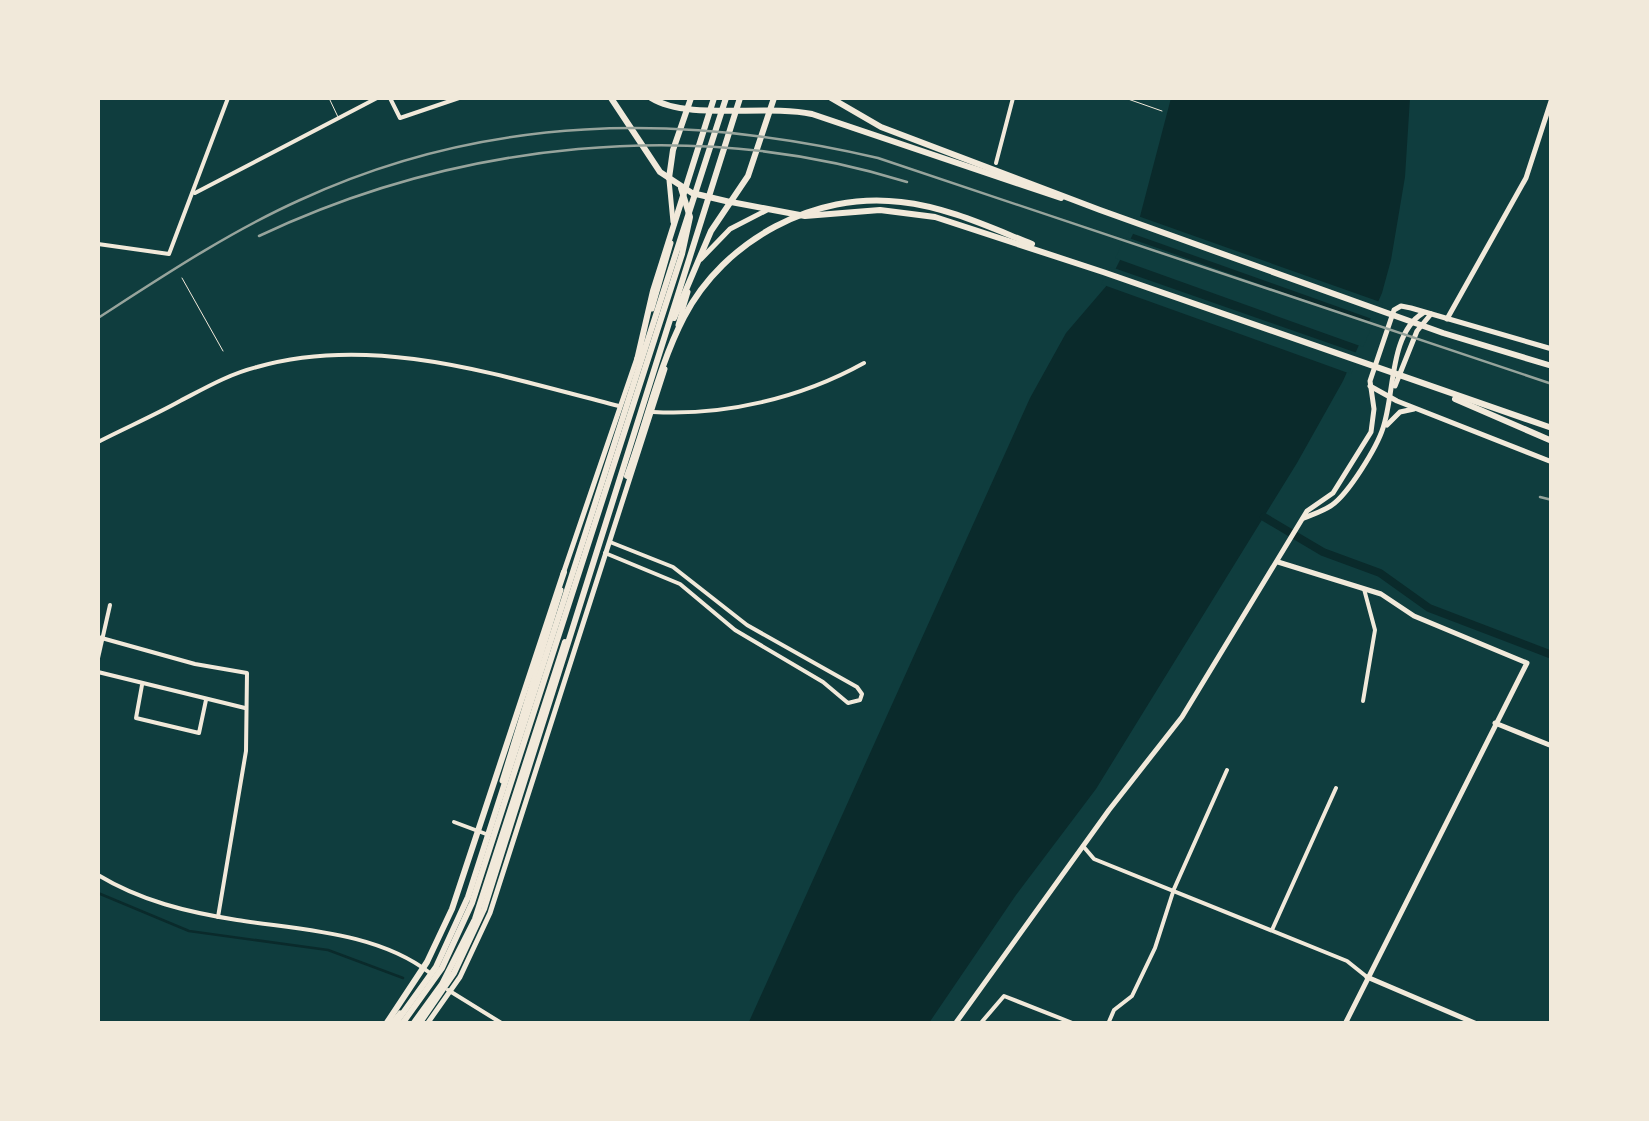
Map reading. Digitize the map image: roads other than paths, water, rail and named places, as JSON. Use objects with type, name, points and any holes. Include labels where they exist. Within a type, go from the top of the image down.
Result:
[{"type":"main road","points":[[612,98],[647,156],[682,188],[805,216],[888,210],[925,214],[1552,428]]},
{"type":"main road","points":[[650,98],[684,108],[766,108],[812,114],[990,177],[1096,208]]},
{"type":"main road","points":[[669,180],[670,161],[690,98]]},
{"type":"main road","points":[[630,394],[653,290],[714,98]]},
{"type":"main road","points":[[394,1024],[436,967],[468,897],[726,98]]},
{"type":"main road","points":[[606,538],[740,98]]},
{"type":"main road","points":[[394,1024],[416,1007],[453,956],[481,902],[668,332],[708,236],[748,176],[774,98]]},
{"type":"main road","points":[[831,98],[881,127],[1096,208],[1427,328],[1552,366]]},
{"type":"main road","points":[[453,956],[690,226],[682,188]]},
{"type":"main road","points":[[416,1024],[454,973],[484,909],[606,538],[685,314],[726,261],[776,226],[845,203],[902,202],[958,215],[1103,272]]},
{"type":"main road","points":[[1427,385],[1552,441]]},
{"type":"main road","points":[[394,1024],[452,909],[564,572]]},
{"type":"main road","points":[[416,1007],[416,1024]]},
{"type":"street","points":[[98,244],[169,254],[228,98]]},
{"type":"street","points":[[192,194],[377,98]]},
{"type":"street","points":[[390,98],[400,118],[459,98]]},
{"type":"street","points":[[996,163],[1013,98]]},
{"type":"street","points":[[1447,319],[1520,190],[1552,98]]},
{"type":"street","points":[[416,1007],[436,978],[486,834],[564,572],[672,242],[669,180]]},
{"type":"street","points":[[428,1024],[467,964],[499,888],[606,538],[653,412],[696,266],[730,229],[770,209]]},
{"type":"street","points":[[690,226],[701,228],[708,236]]},
{"type":"street","points":[[955,1024],[1182,717],[1307,511],[1333,493],[1367,439],[1374,408],[1370,386],[1394,310],[1401,306],[1552,349]]},
{"type":"street","points":[[1382,432],[1390,398],[1428,313]]},
{"type":"street","points":[[632,371],[651,354]]},
{"type":"street","points":[[98,442],[243,371],[274,362],[330,355],[376,355],[442,364],[620,406]]},
{"type":"street","points":[[653,412],[704,411],[796,394],[830,382],[864,363]]},
{"type":"street","points":[[1370,386],[1390,398],[1552,462]]},
{"type":"street","points":[[620,406],[639,390]]},
{"type":"street","points":[[1302,520],[1336,502],[1382,432],[1400,412],[1417,409]]},
{"type":"street","points":[[604,553],[680,584],[735,630],[823,682],[848,703],[860,700],[862,694],[857,687],[747,625],[674,567],[606,538]]},
{"type":"street","points":[[1278,562],[1389,597],[1414,616],[1527,663],[1345,1024]]},
{"type":"street","points":[[564,572],[571,597]]},
{"type":"street","points":[[1364,589],[1375,630],[1364,701]]},
{"type":"street","points":[[98,658],[110,605]]},
{"type":"street","points":[[100,638],[247,674],[246,751],[218,917]]},
{"type":"street","points":[[98,672],[245,708]]},
{"type":"street","points":[[142,685],[136,718],[152,722],[199,733],[206,700]]},
{"type":"street","points":[[1495,723],[1552,746]]},
{"type":"street","points":[[513,745],[528,728]]},
{"type":"street","points":[[1108,1024],[1114,1010],[1132,996],[1226,770]]},
{"type":"street","points":[[1272,930],[1336,788]]},
{"type":"street","points":[[454,822],[486,834]]},
{"type":"street","points":[[1083,846],[1094,859],[1347,962],[1367,977],[1478,1024]]},
{"type":"street","points":[[98,875],[146,900],[218,917],[340,936],[396,954],[503,1024]]},
{"type":"street","points":[[453,956],[467,964]]},
{"type":"street","points":[[980,1024],[1004,996],[1074,1024]]},
{"type":"lane","points":[[328,98],[338,118]]},
{"type":"lane","points":[[1125,98],[1162,111]]},
{"type":"lane","points":[[182,278],[222,351]]},
{"type":"water","points":[[1171,98],[1410,98],[1405,177],[1391,260],[1382,293],[1343,381],[1297,463],[1096,789],[1016,895],[929,1023],[748,1024],[1030,398],[1066,333],[1108,284],[1138,224]]},
{"type":"waterway","points":[[1264,517],[1323,552],[1380,573],[1429,608],[1552,655]]},
{"type":"waterway","points":[[98,893],[189,931],[328,950],[403,978]]},
{"type":"railway","points":[[98,318],[248,226],[370,172],[441,151],[513,137],[658,128],[731,133],[878,158],[1552,384]]},
{"type":"railway","points":[[259,236],[335,204],[414,179],[496,160],[578,149],[661,145],[744,149],[826,162],[907,182]]},
{"type":"railway","points":[[1540,497],[1552,500]]}]
